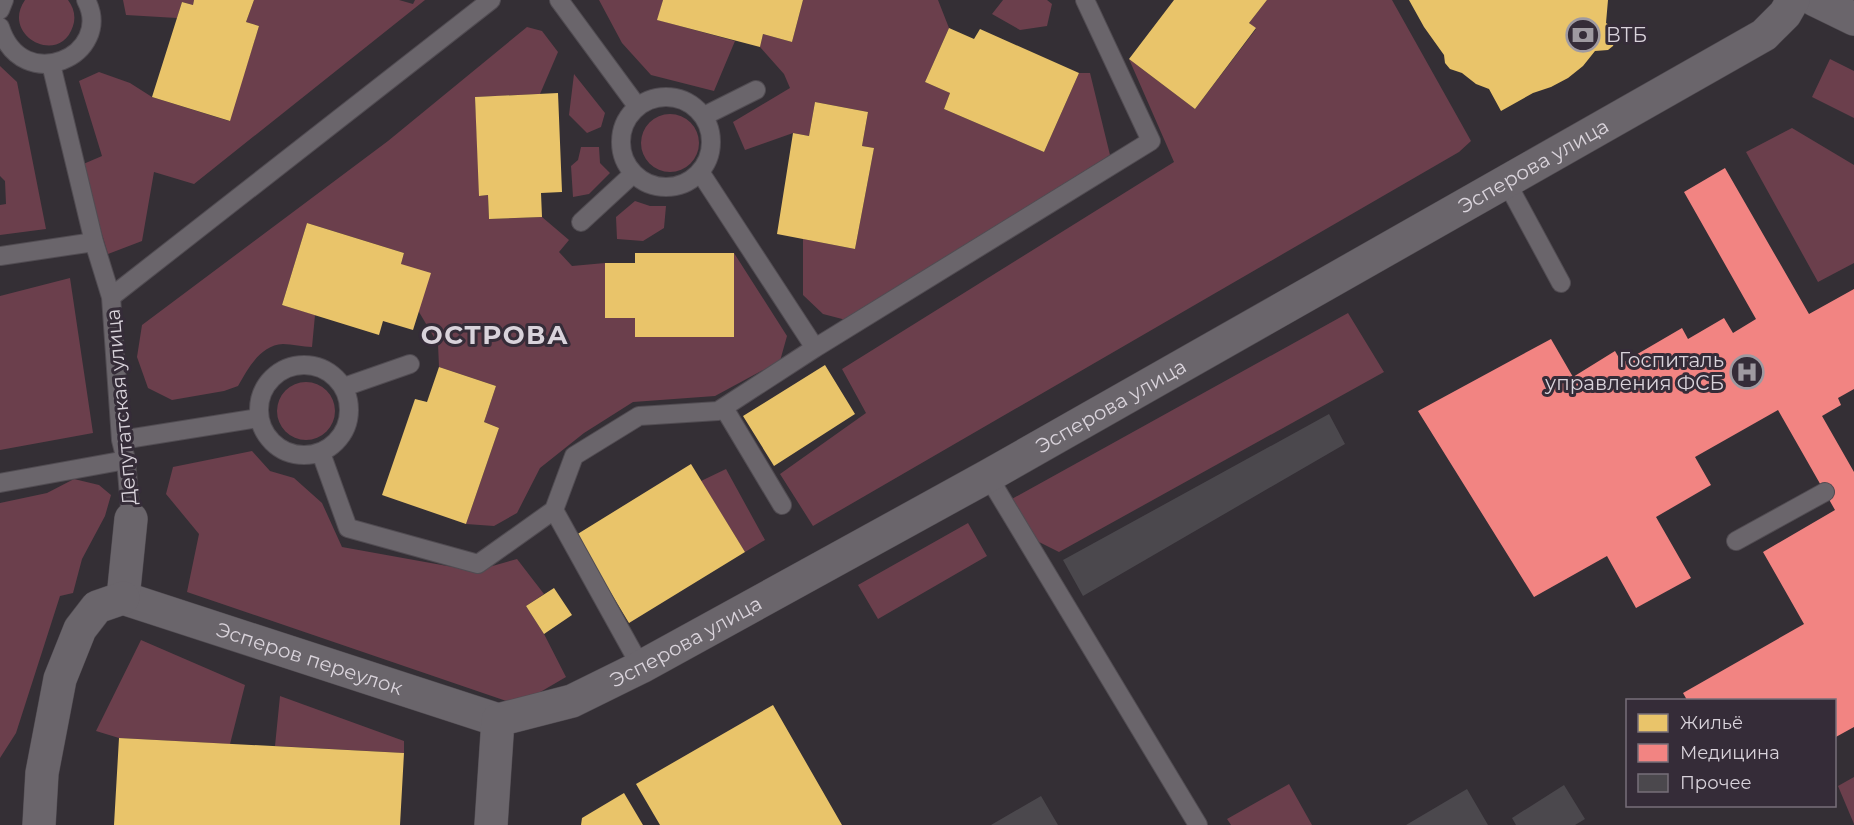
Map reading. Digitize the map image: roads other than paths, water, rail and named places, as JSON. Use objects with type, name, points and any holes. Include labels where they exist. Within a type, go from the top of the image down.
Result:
[{"type":"street","name":"Эсперова улица","points":[[498,720],[572,701],[641,667],[987,476],[1507,183],[1764,35],[1785,14],[1792,0]]},
{"type":"street","points":[[1815,0],[1854,19]]},
{"type":"street","name":"Депутатская улица","points":[[123,598],[131,519]]},
{"type":"street","points":[[39,825],[42,773],[60,679],[80,629],[97,607],[123,598]]},
{"type":"street","name":"Эсперов переулок","points":[[123,598],[498,720]]},
{"type":"street","points":[[491,825],[498,720]]},
{"type":"lane","points":[[0,10],[4,0]]},
{"type":"lane","points":[[0,27],[12,51],[24,60],[37,64],[51,64],[67,60],[79,50],[88,36],[91,20],[86,0]]},
{"type":"lane","name":"Депутатская улица","points":[[131,519],[126,460],[121,440],[111,297],[491,0]]},
{"type":"lane","points":[[559,0],[637,106]]},
{"type":"lane","points":[[321,453],[348,528],[478,564],[554,510],[574,456],[639,416],[718,411],[724,408],[815,348],[1151,141],[1085,0]]},
{"type":"lane","points":[[51,64],[94,242],[111,297]]},
{"type":"lane","points":[[704,116],[756,90]]},
{"type":"lane","points":[[665,96],[680,98],[693,105],[704,116],[710,129],[711,144],[708,159],[700,172],[689,182],[674,187],[659,187],[645,183],[633,174],[624,161],[620,146],[621,131],[627,117],[637,106],[650,99],[665,96]]},
{"type":"lane","points":[[700,172],[815,348]]},
{"type":"lane","points":[[581,222],[633,174]]},
{"type":"lane","points":[[1507,183],[1561,283]]},
{"type":"lane","points":[[0,256],[94,242]]},
{"type":"lane","points":[[304,364],[320,367],[333,375],[344,387],[350,402],[350,418],[345,433],[335,445],[321,453],[308,456],[295,455],[282,450],[263,431],[259,418],[259,403],[264,388],[275,376],[289,368],[304,364]]},
{"type":"lane","points":[[344,387],[410,364]]},
{"type":"lane","points":[[724,408],[782,505]]},
{"type":"lane","points":[[121,440],[259,418]]},
{"type":"lane","points":[[0,483],[126,460]]},
{"type":"lane","points":[[987,476],[1198,825]]},
{"type":"lane","points":[[1736,541],[1825,492]]},
{"type":"lane","points":[[554,510],[641,667]]},
{"type":"place","name":"ВТБ","points":[[1583,35]]},
{"type":"place","name":"Госпиталь управления ФСБ","points":[[1747,372]]},
{"type":"district","name":"ОСТРОВА","points":[[495,335]]}]
